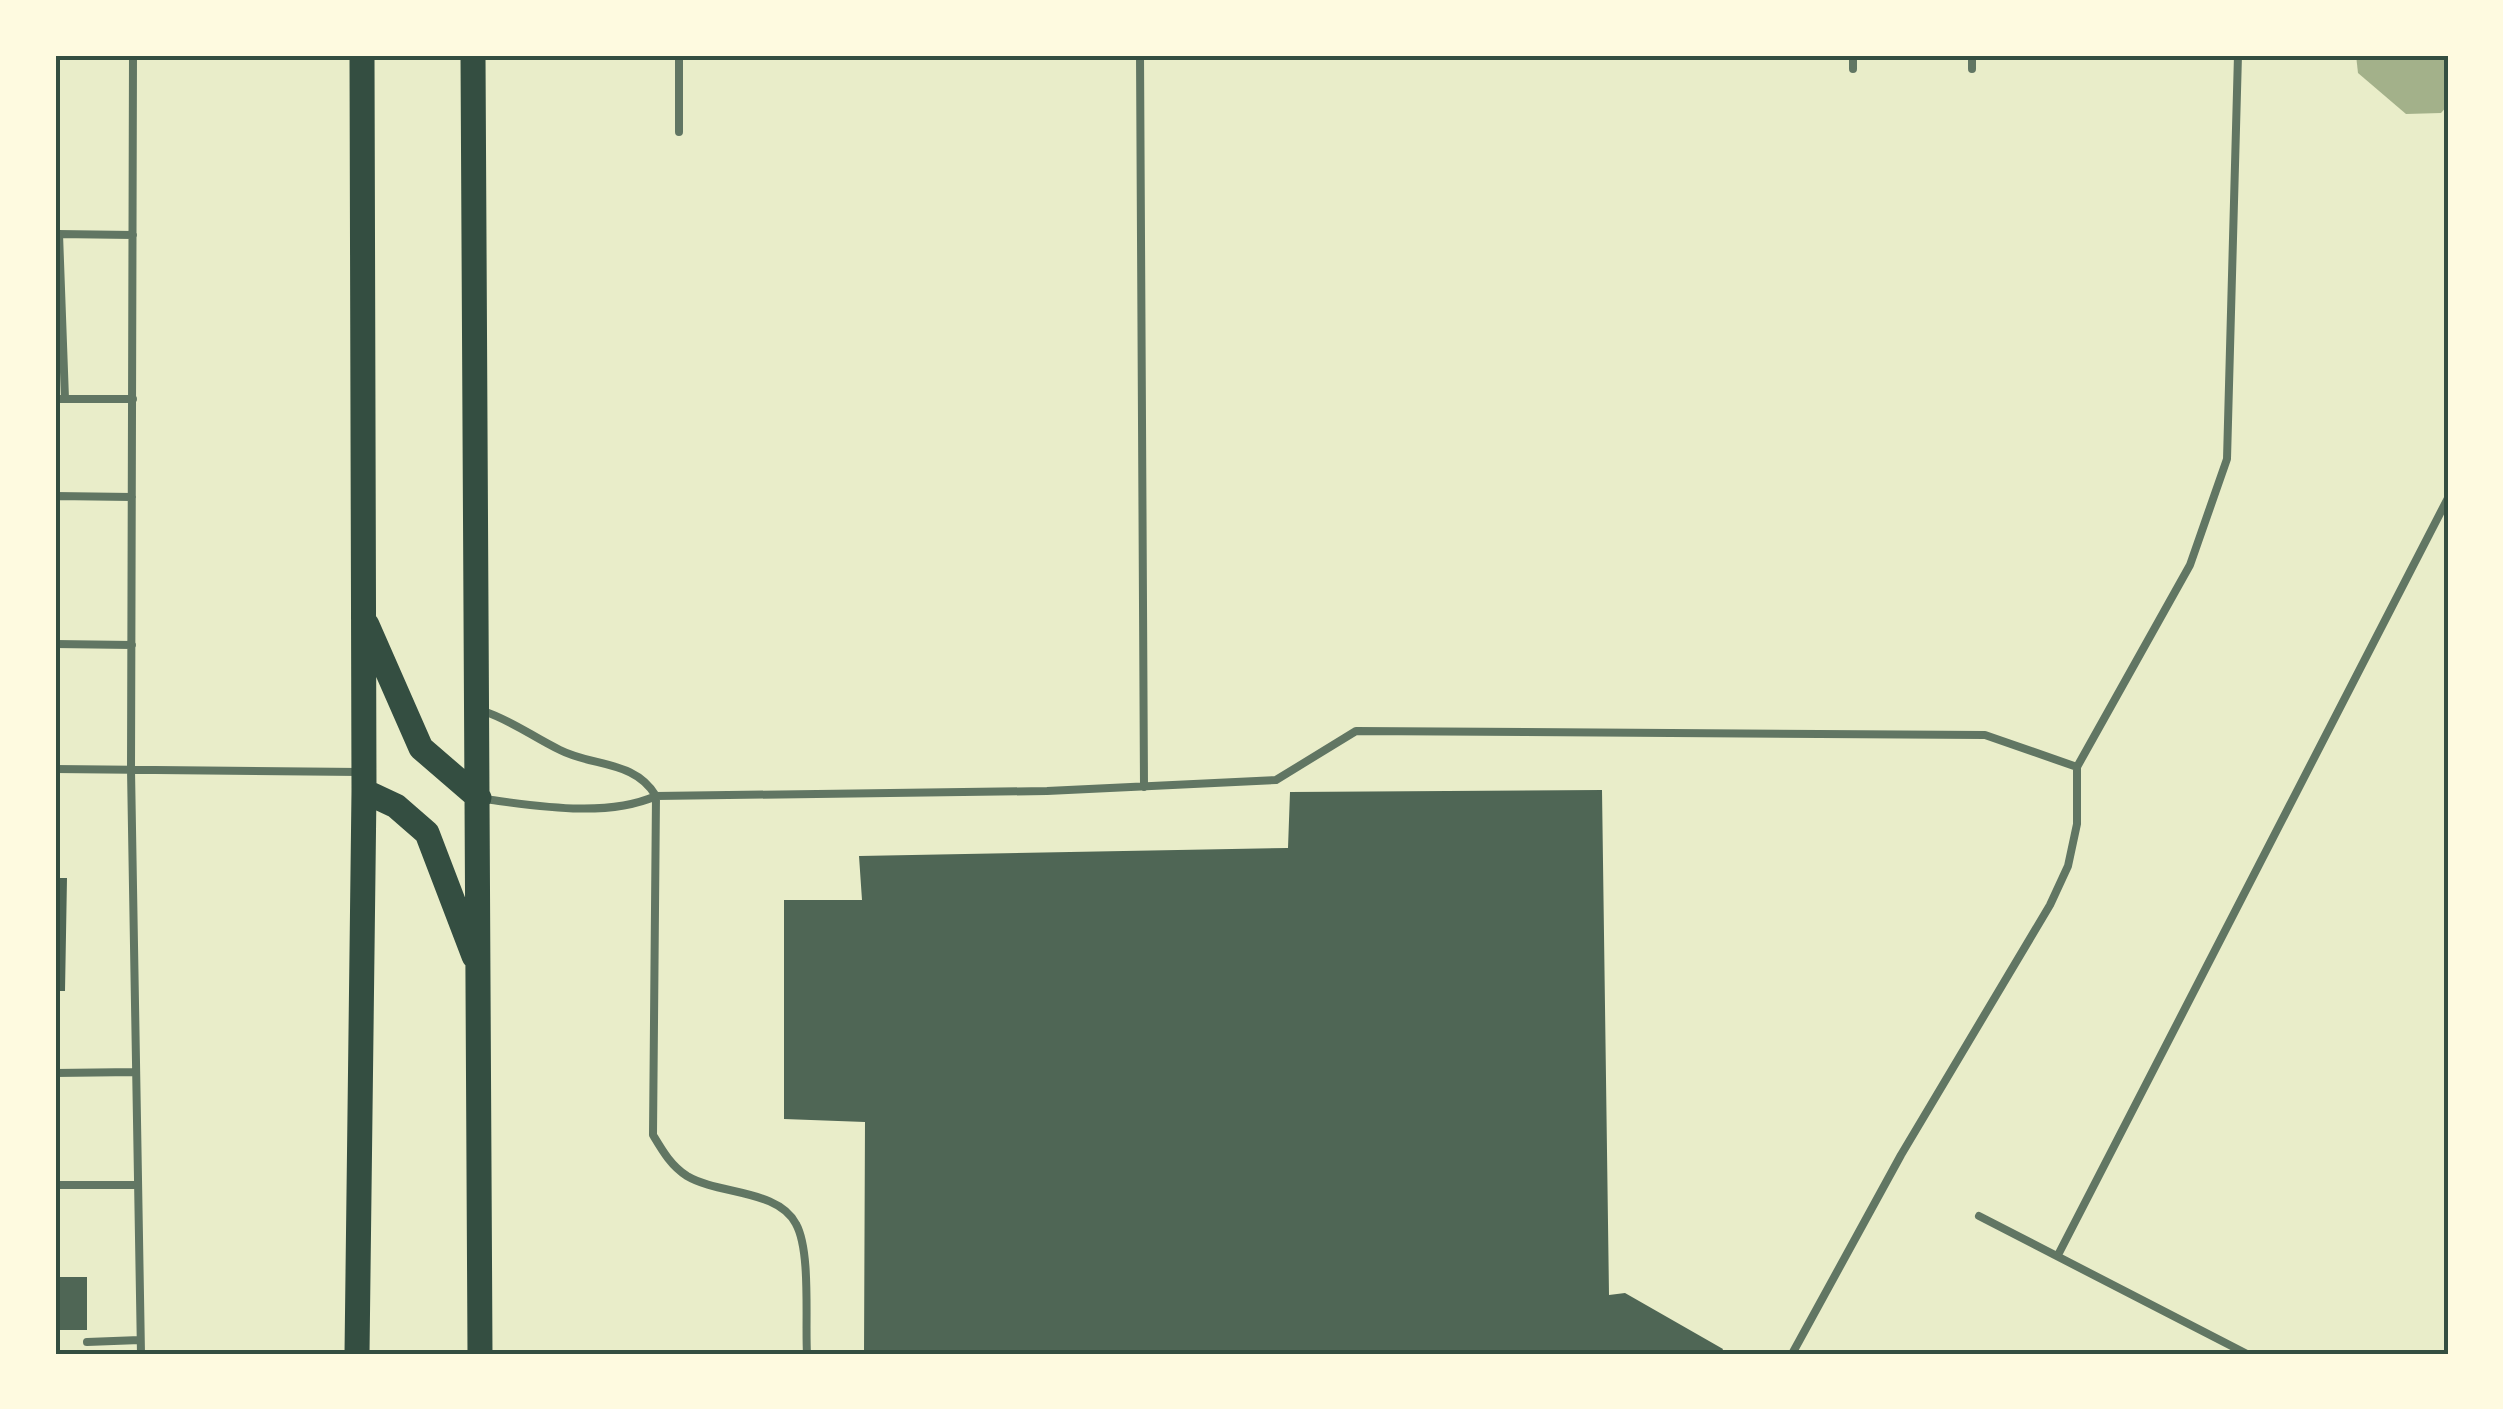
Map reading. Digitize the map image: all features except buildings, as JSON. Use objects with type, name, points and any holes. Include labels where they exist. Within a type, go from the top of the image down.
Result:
[{"type":"main road","points":[[357,1354],[364,781],[362,55]]},
{"type":"main road","points":[[473,55],[480,1354]]},
{"type":"main road","points":[[363,616],[422,748],[479,798]]},
{"type":"main road","points":[[364,781],[426,833],[480,970]]},
{"type":"lane","points":[[133,55],[131,770],[141,1354]]},
{"type":"lane","points":[[678,132],[679,55]]},
{"type":"lane","points":[[1140,55],[1144,787]]},
{"type":"lane","points":[[1853,55],[1853,69]]},
{"type":"lane","points":[[1972,55],[1972,69]]},
{"type":"lane","points":[[1792,1354],[1901,1155],[2050,905],[2068,866],[2077,824],[2077,767],[2190,565],[2227,460],[2238,55]]},
{"type":"lane","points":[[66,399],[57,234],[133,235]]},
{"type":"lane","points":[[55,400],[133,398]]},
{"type":"lane","points":[[55,549],[56,497],[132,497]]},
{"type":"lane","points":[[2058,1255],[2448,498]]},
{"type":"lane","points":[[55,644],[132,644]]},
{"type":"lane","points":[[478,709],[507,719],[562,752],[627,768],[656,796],[653,1135],[668,1160],[684,1174],[718,1190],[780,1203],[797,1224],[807,1354]]},
{"type":"lane","points":[[479,798],[541,806],[633,806],[656,796],[1144,787],[1276,780],[1356,732],[1985,735],[2077,767]]},
{"type":"lane","points":[[55,769],[364,781]]},
{"type":"lane","points":[[55,1073],[136,1072]]},
{"type":"lane","points":[[55,1185],[138,1185]]},
{"type":"lane","points":[[1978,1216],[2247,1354]]},
{"type":"lane","points":[[87,1342],[140,1340]]},
{"type":"shaded area","points":[[2356,55],[2448,55],[2448,105],[2441,113],[2406,114],[2358,73]]}]
